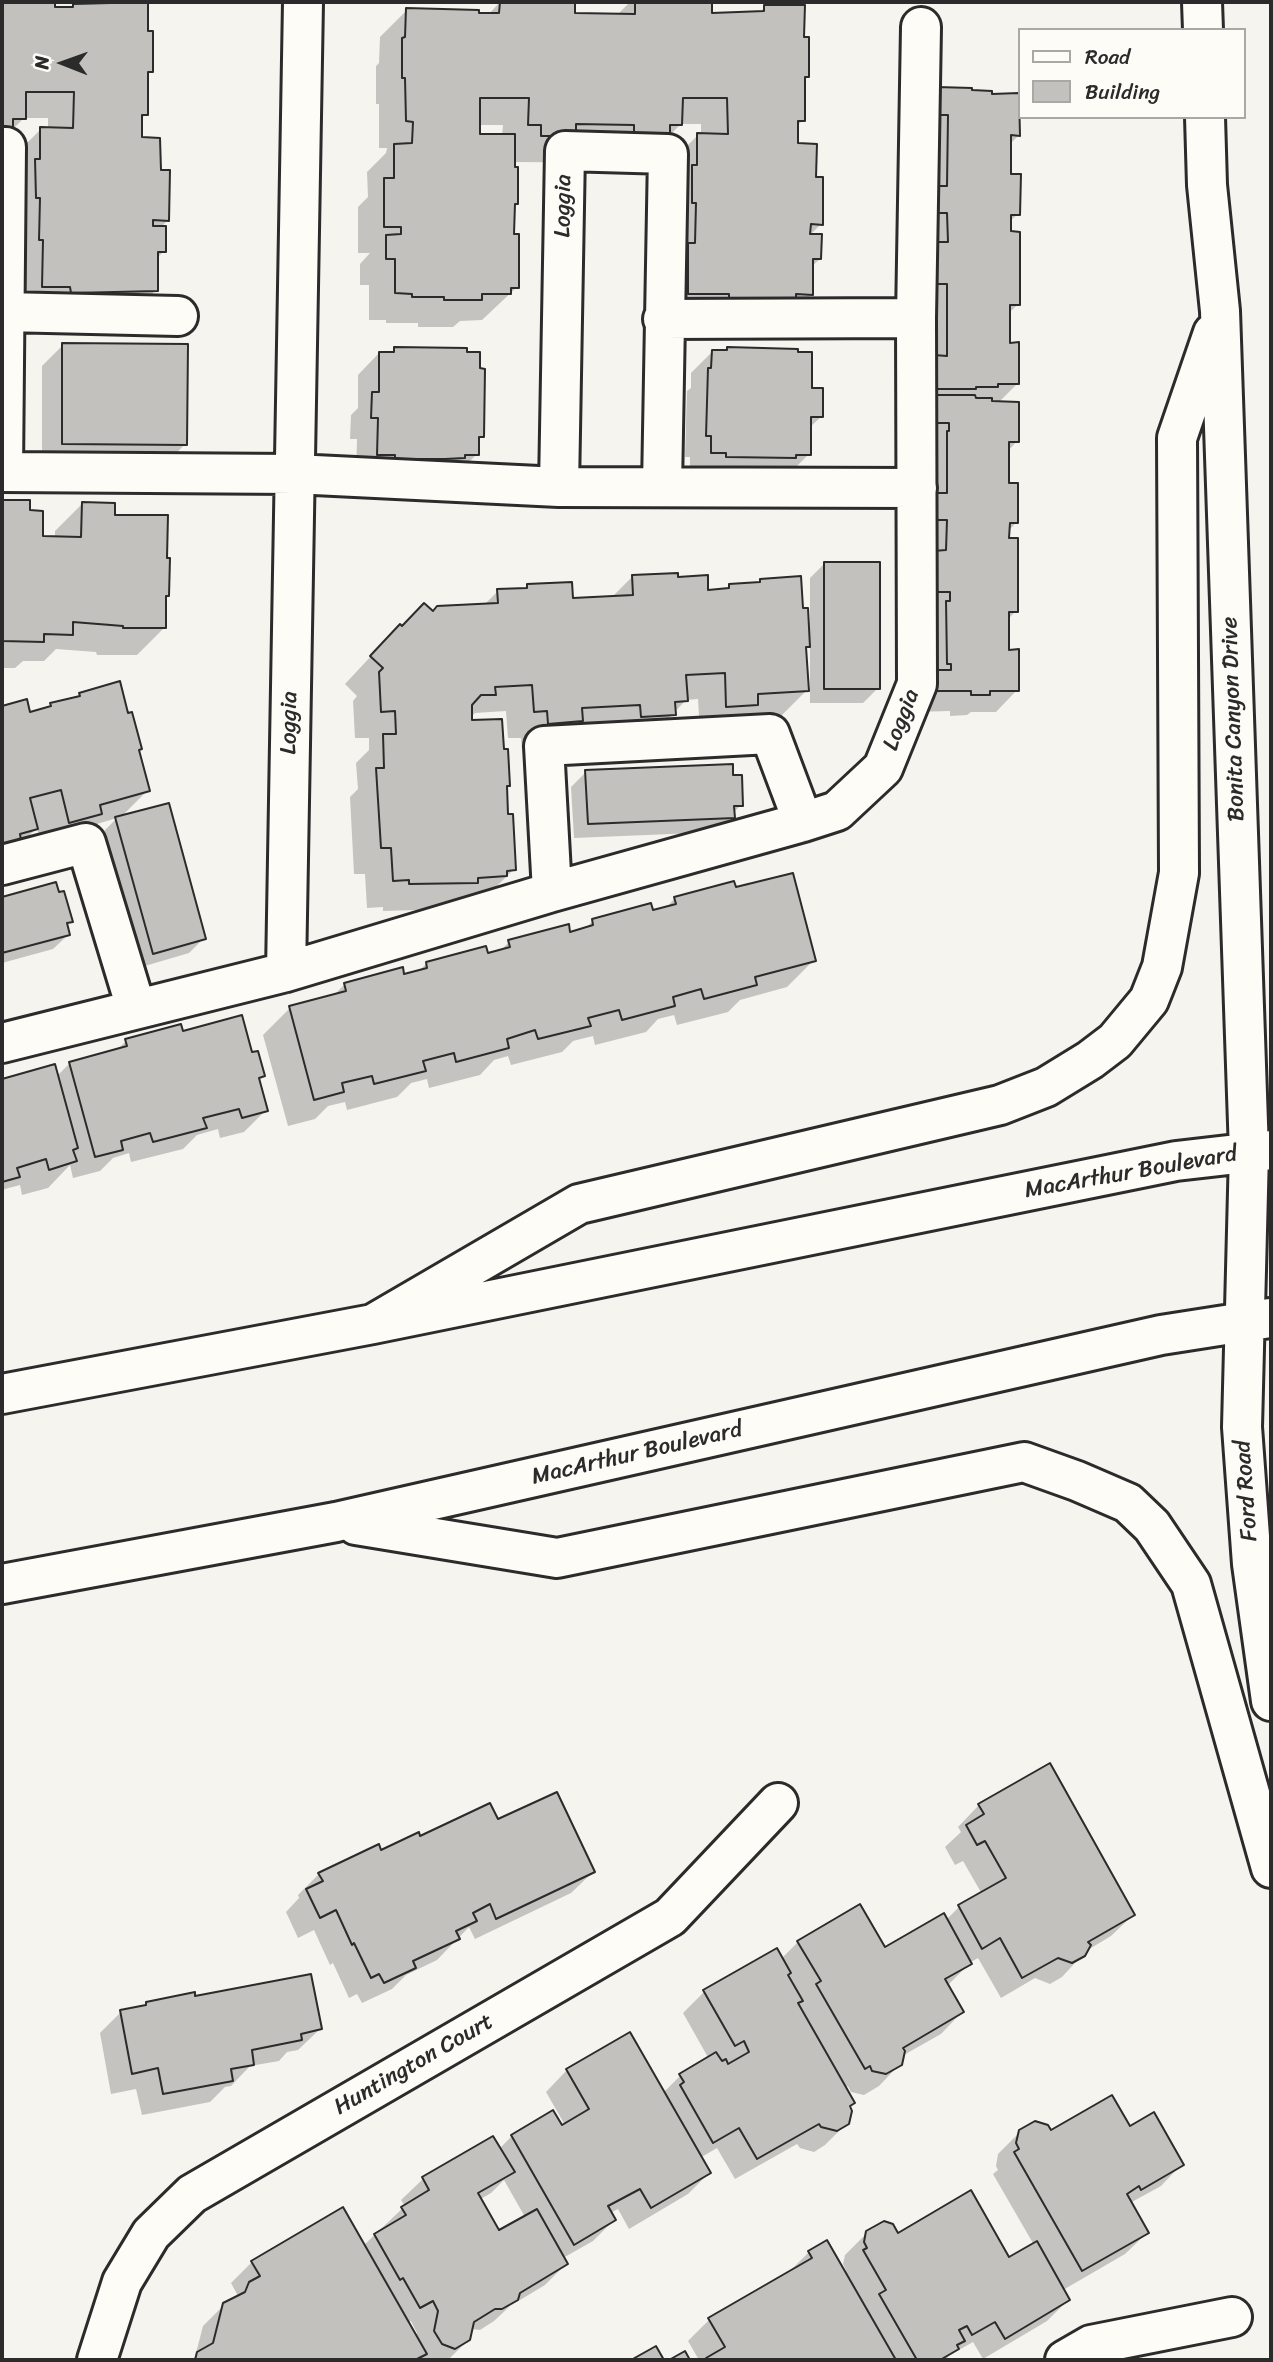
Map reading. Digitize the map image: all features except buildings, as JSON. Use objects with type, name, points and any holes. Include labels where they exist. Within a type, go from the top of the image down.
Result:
[{"type":"main road","name":"Loggia","points":[[286,971],[303,2]]},
{"type":"main road","points":[[1202,2],[1203,28]]},
{"type":"main road","name":"Loggia","points":[[2,1043],[286,971],[552,892],[803,822],[837,811],[883,768],[917,684],[916,318],[920,27]]},
{"type":"main road","name":"Bonita Canyon Drive","points":[[1205,119],[1208,185],[1220,311],[1260,1151],[1258,1319]]},
{"type":"main road","points":[[2,147],[6,147],[2,472],[294,474],[559,487],[917,488]]},
{"type":"main road","name":"Loggia","points":[[559,487],[565,151],[668,154],[662,487]]},
{"type":"main road","points":[[373,1324],[579,1204],[1000,1105],[1046,1087],[1090,1060],[1115,1041],[1133,1021],[1149,1000],[1162,967],[1179,873],[1177,439],[1220,311]]},
{"type":"main road","points":[[4,312],[178,316]]},
{"type":"main road","points":[[663,319],[916,318]]},
{"type":"main road","points":[[552,892],[544,746],[770,734],[803,822]]},
{"type":"main road","points":[[2,864],[86,844],[136,1008]]},
{"type":"main road","name":"MacArthur Boulevard","points":[[2,1394],[373,1324],[1176,1161],[1260,1151]]},
{"type":"main road","name":"MacArthur Boulevard","points":[[2,1584],[336,1522],[1161,1335],[1258,1319]]},
{"type":"main road","name":"Ford Road","points":[[1258,1319],[1243,1441],[1252,1563],[1271,1702]]},
{"type":"main road","points":[[336,1522],[557,1558],[1024,1462],[1077,1481],[1128,1503],[1152,1526],[1191,1584],[1271,1868]]},
{"type":"main road","name":"Huntington Court","points":[[97,2360],[122,2282],[151,2234],[192,2194],[670,1917],[778,1803]]},
{"type":"main road","points":[[1065,2360],[1091,2346],[1232,2317]]}]
